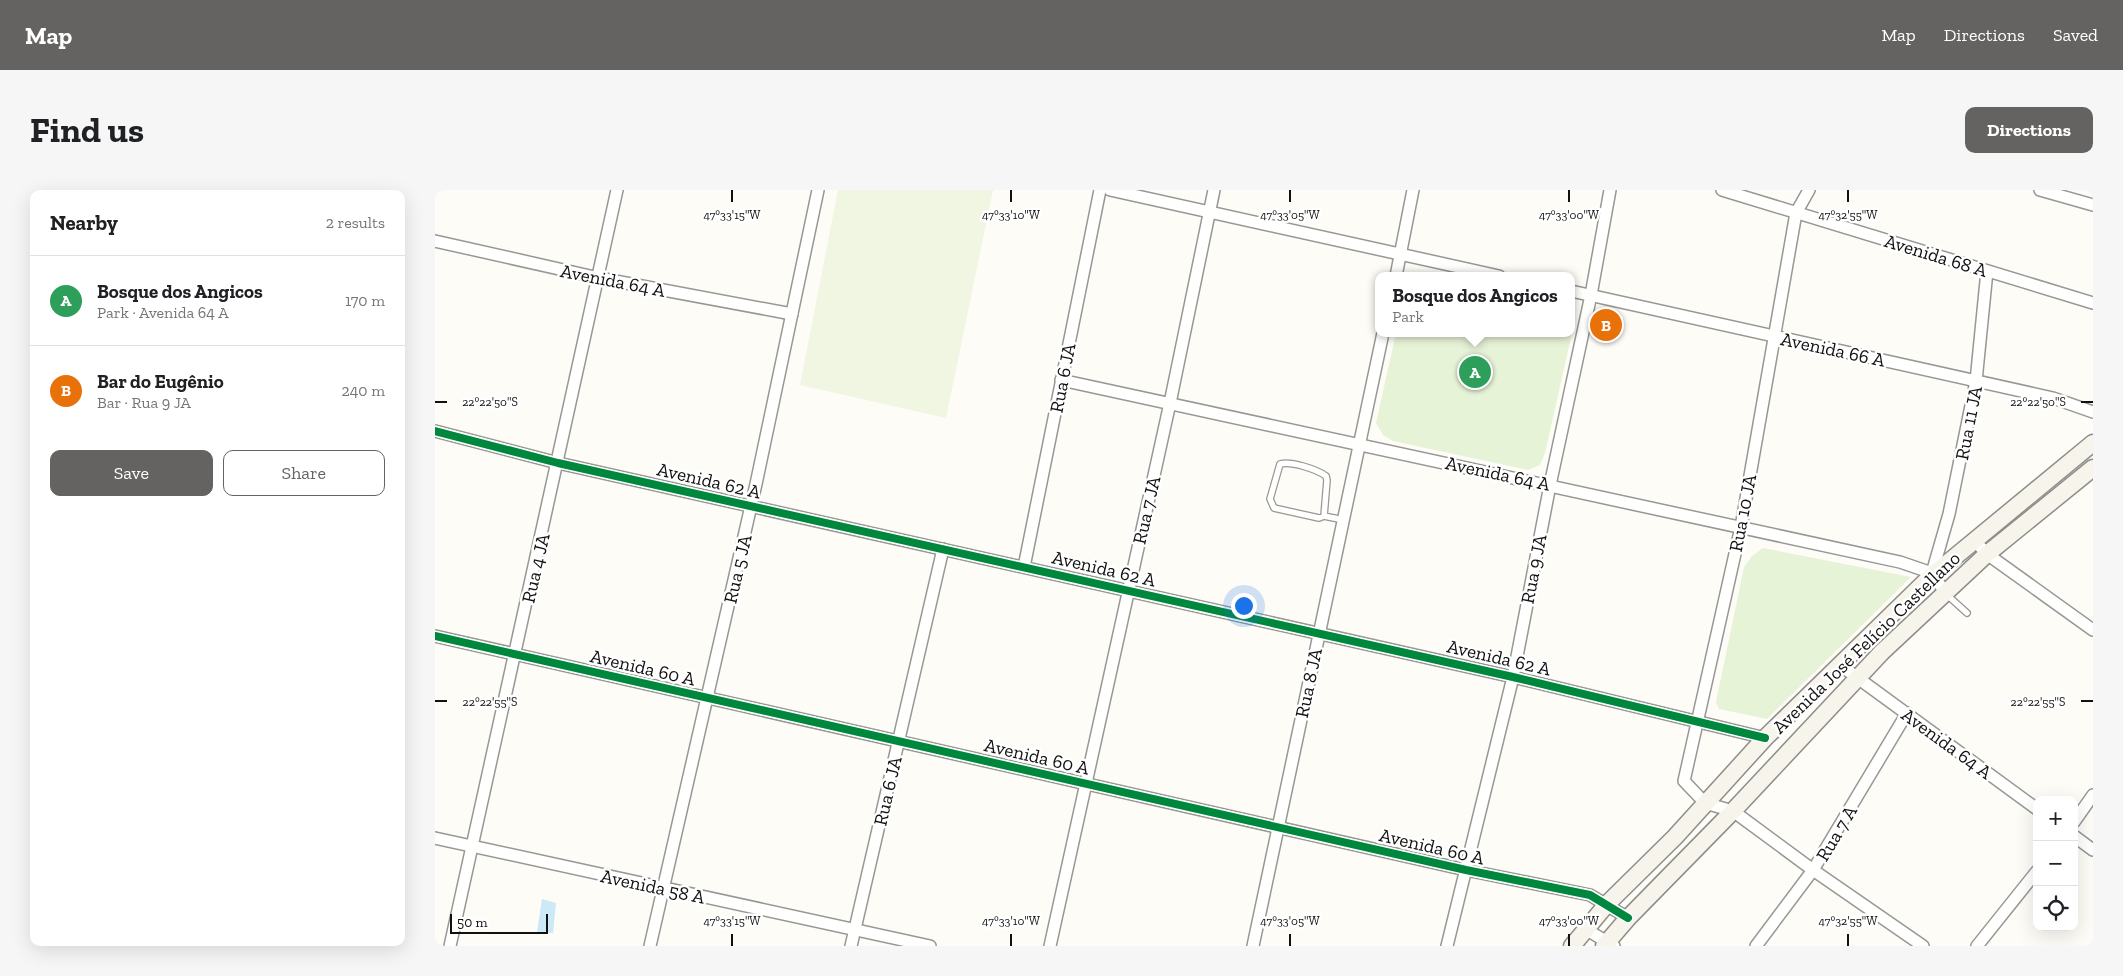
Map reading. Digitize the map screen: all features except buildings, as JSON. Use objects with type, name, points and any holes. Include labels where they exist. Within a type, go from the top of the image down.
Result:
[{"type":"main road","name":"Avenida José Felício Castellano","points":[[1572,946],[1607,904],[1675,837],[1765,738],[1932,574],[2093,443]]},
{"type":"main road","name":"Avenida José Felício Castellano","points":[[1609,945],[1628,918],[1733,811],[1882,652],[1987,554],[2093,468]]},
{"type":"street","name":"Rua 4 JA","points":[[450,946],[617,190]]},
{"type":"street","name":"Rua 5 JA","points":[[650,946],[751,506],[818,190]]},
{"type":"street","name":"Rua 6 JA","points":[[1024,567],[1100,190]]},
{"type":"street","points":[[1110,190],[1480,272]]},
{"type":"street","name":"Rua 7 JA","points":[[1050,946],[1127,590],[1170,403],[1214,190]]},
{"type":"street","points":[[1397,272],[1413,190]]},
{"type":"street","name":"Rua 9 JA","points":[[1447,946],[1513,676],[1550,485],[1591,296],[1609,190]]},
{"type":"street","name":"Avenida 68 A","points":[[1722,190],[2093,303]]},
{"type":"street","points":[[1796,212],[1809,190]]},
{"type":"street","points":[[2040,190],[2093,205]]},
{"type":"street","name":"Rua 10 JA","points":[[1705,803],[1684,781],[1741,527],[1796,212]]},
{"type":"street","name":"Avenida 64 A","points":[[435,241],[599,278],[792,314]]},
{"type":"street","name":"Rua 11 JA","points":[[1932,574],[1949,514],[1976,381],[1987,271]]},
{"type":"street","name":"Avenida 66 A","points":[[1575,292],[2053,398],[2093,412]]},
{"type":"street","name":"Rua 8 JA","points":[[1253,946],[1318,633],[1344,520],[1358,442],[1382,337]]},
{"type":"street","name":"Avenida 64 A","points":[[1061,380],[1358,442],[1900,562],[1932,574]]},
{"type":"street","name":"Avenida 62 A","points":[[435,431],[558,463],[1513,676],[1765,738]]},
{"type":"street","points":[[1974,540],[1987,554],[2089,627],[2093,615]]},
{"type":"street","name":"Rua 6 JA","points":[[851,946],[943,549]]},
{"type":"street","points":[[1932,574],[1946,594]]},
{"type":"street","name":"Avenida 60 A","points":[[435,636],[1278,828],[1590,896],[1607,904],[1628,918]]},
{"type":"street","name":"Avenida 64 A","points":[[1840,665],[2033,806]]},
{"type":"street","name":"Rua 7 A","points":[[1756,946],[1813,870],[1907,714]]},
{"type":"street","points":[[2078,816],[2093,794]]},
{"type":"street","points":[[1705,803],[1733,811],[1813,870],[1923,946]]},
{"type":"street","name":"Avenida 58 A","points":[[435,838],[930,946]]},
{"type":"street","points":[[2078,839],[2093,850]]},
{"type":"street","points":[[1977,946],[2033,876]]},
{"type":"street","points":[[1587,930],[1609,945]]},
{"type":"lane","points":[[1323,516],[1327,480],[1325,476],[1321,472],[1280,464],[1269,499],[1274,508],[1319,518],[1323,516],[1344,520]]},
{"type":"lane","points":[[1946,594],[1967,613]]},
{"type":"green space","points":[[838,190],[993,190],[946,418],[800,385]]},
{"type":"green space","points":[[1395,337],[1571,337],[1545,453],[1540,465],[1528,470],[1393,441],[1383,435],[1376,423]]},
{"type":"green space","points":[[1763,548],[1911,577],[1767,719],[1719,709],[1716,702],[1744,567],[1752,556]]},
{"type":"water","points":[[542,899],[556,903],[553,933],[537,932]]},
{"type":"cycle path","points":[[435,431],[558,463],[1513,677],[1765,738]]},
{"type":"cycle path","points":[[435,636],[1466,870],[1590,895],[1628,918]]},
{"type":"place","name":"Bar do Eugênio","points":[[1606,325]]},
{"type":"place","name":"Bosque dos Angicos","points":[[1475,372]]}]
